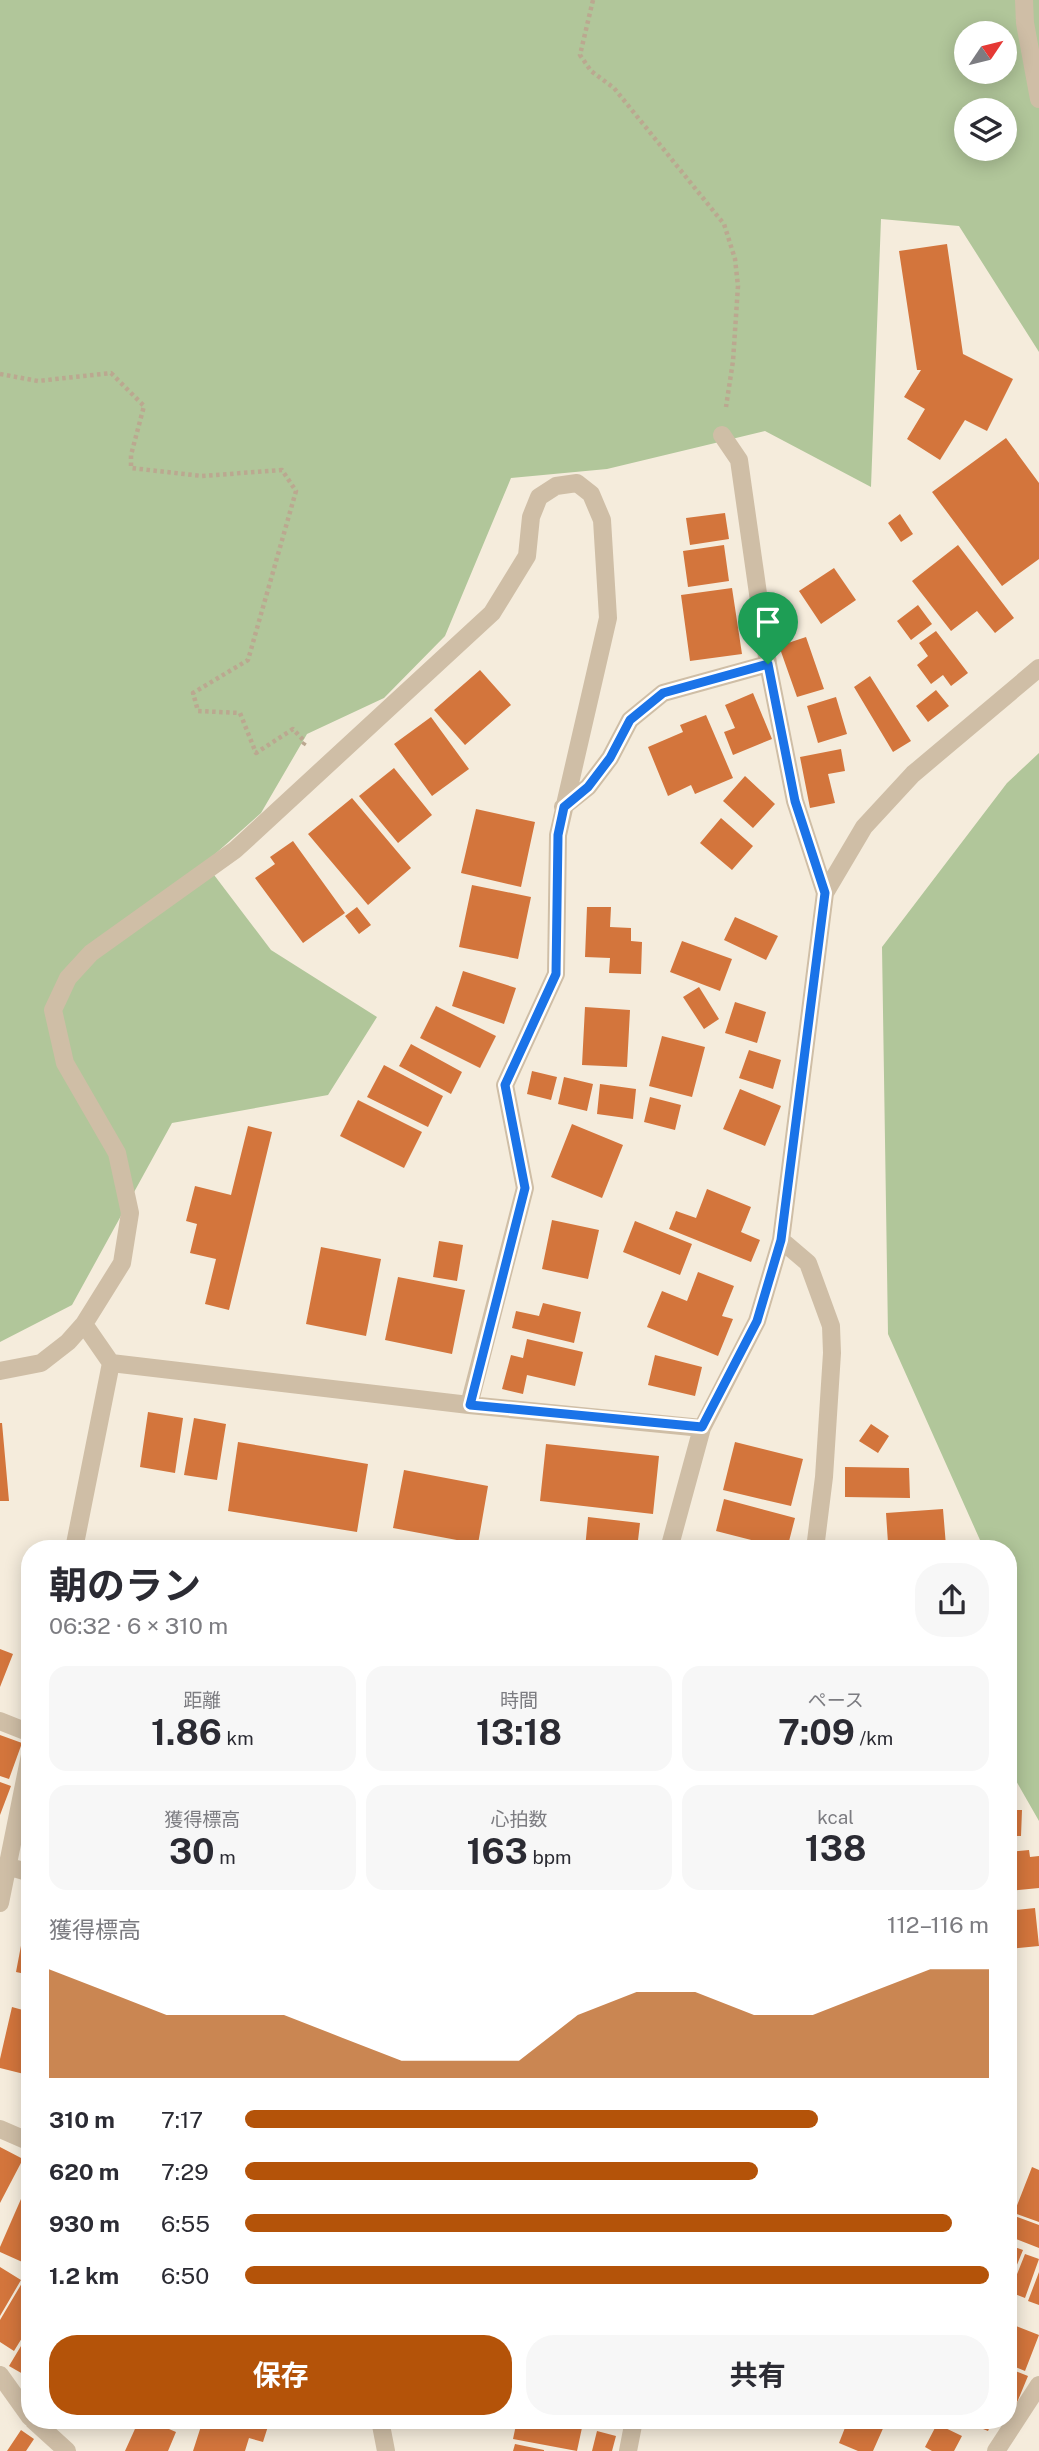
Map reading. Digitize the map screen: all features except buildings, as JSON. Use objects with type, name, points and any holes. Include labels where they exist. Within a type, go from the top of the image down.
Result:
[{"type":"street","points":[[1024,0],[1025,23],[1039,99]]},
{"type":"street","points":[[722,435],[739,460],[768,664],[795,801],[825,893]]},
{"type":"street","points":[[0,1371],[41,1363],[68,1342],[84,1324],[122,1263],[130,1213],[117,1153],[65,1063],[53,1010],[68,978],[91,953],[234,850],[492,613],[527,556],[531,517],[539,497],[556,486],[577,483],[592,494],[602,520],[608,618],[558,835],[556,974],[505,1085],[525,1188],[470,1405]]},
{"type":"street","points":[[564,807],[588,787],[610,758],[630,720],[663,693],[768,664]]},
{"type":"street","points":[[671,1540],[702,1427],[757,1321],[781,1240],[825,893],[864,827],[913,774],[1039,667]]},
{"type":"street","points":[[781,1240],[808,1263],[831,1326],[832,1353],[824,1477],[816,1540]]},
{"type":"street","points":[[77,1540],[111,1363],[84,1324]]},
{"type":"street","points":[[111,1363],[470,1405],[702,1427]]},
{"type":"street","points":[[0,1721],[21,1729]]},
{"type":"street","points":[[0,1903],[21,1798]]},
{"type":"street","points":[[7,1866],[21,1870]]},
{"type":"street","points":[[0,2129],[21,2138]]},
{"type":"street","points":[[0,2375],[21,2404]]},
{"type":"street","points":[[1017,2419],[1039,2385]]},
{"type":"street","points":[[43,2429],[67,2451]]},
{"type":"street","points":[[382,2429],[386,2451]]},
{"type":"street","points":[[628,2451],[632,2429]]},
{"type":"street","points":[[996,2451],[1010,2429]]},
{"type":"path","points":[[593,0],[580,55],[591,71],[614,88],[724,224],[735,259],[736,324],[733,361],[725,403],[730,427],[722,435]]},
{"type":"path","points":[[0,374],[38,381],[111,373],[144,406],[131,455],[131,468],[202,476],[282,470],[296,491],[248,660],[193,693],[198,711],[240,713],[257,753],[293,729],[305,742],[297,752]]},
{"type":"green space","points":[[0,0],[1039,0],[1039,352],[959,226],[881,219],[871,487],[765,431],[607,469],[511,478],[445,636],[384,698],[307,734],[261,813],[205,863],[271,950],[377,1017],[328,1095],[172,1123],[72,1305],[0,1342]]},
{"type":"green space","points":[[1039,753],[1039,1821],[1017,1782],[1017,1540],[980,1540],[888,1334],[882,947],[1007,783]]},
{"type":"route","points":[[768,664],[795,801],[825,893],[781,1240],[757,1321],[702,1427],[470,1405],[525,1188],[505,1085],[556,974],[558,835],[564,807],[588,787],[610,758],[630,720],[663,693],[768,664]]}]
